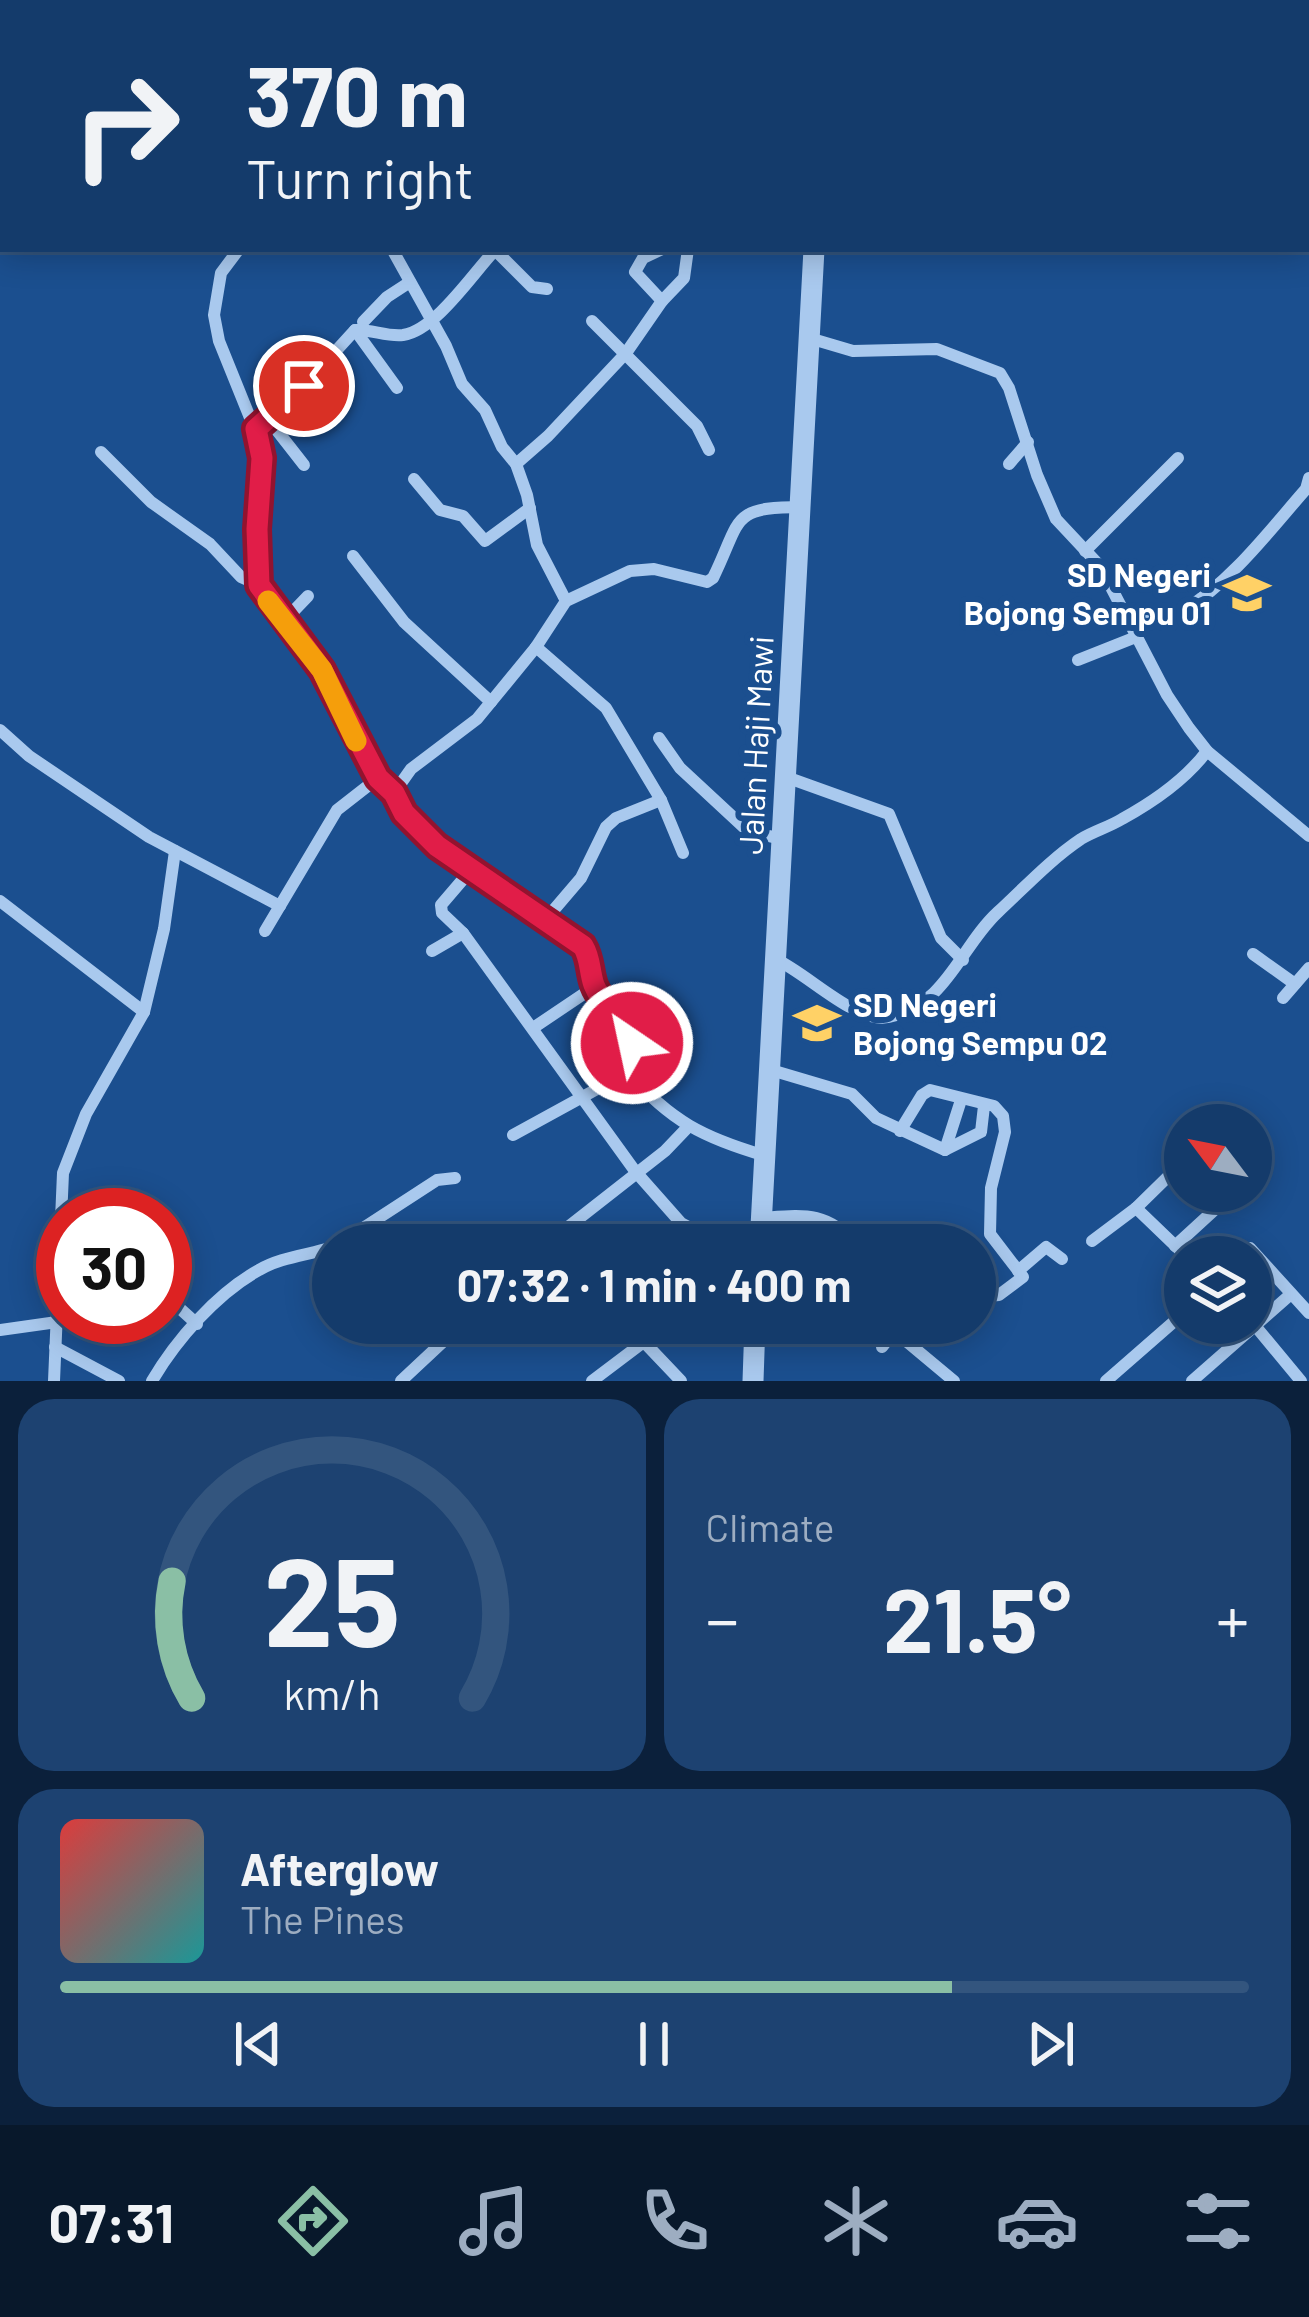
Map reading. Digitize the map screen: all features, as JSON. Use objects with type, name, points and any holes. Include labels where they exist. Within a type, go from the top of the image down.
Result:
[{"type":"street","points":[[237,252],[217,284],[214,315],[262,458],[259,585]]},
{"type":"street","points":[[394,252],[462,383],[485,410],[502,447],[516,464],[537,544],[566,601]]},
{"type":"street","points":[[476,252],[484,261]]},
{"type":"street","points":[[358,326],[402,335],[417,331],[492,252]]},
{"type":"street","points":[[498,252],[532,286],[547,289]]},
{"type":"street","points":[[656,252],[643,258],[635,272],[662,301]]},
{"type":"street","points":[[516,464],[626,353],[686,274],[688,252]]},
{"type":"street","name":"Jalan Haji Mawi","points":[[762,1224],[814,252]]},
{"type":"street","points":[[256,429],[387,297],[410,282]]},
{"type":"street","points":[[592,321],[698,426],[710,450]]},
{"type":"street","points":[[358,326],[397,388]]},
{"type":"street","points":[[808,337],[853,351],[937,349],[994,369],[1009,388],[1036,475],[1056,519],[1100,566],[1167,694],[1208,751],[1308,834]]},
{"type":"street","points":[[268,419],[304,466]]},
{"type":"street","points":[[1010,464],[1028,442]]},
{"type":"street","points":[[101,452],[151,502],[210,544],[234,571],[259,585],[322,670],[378,778],[394,793],[404,813],[472,870],[586,950],[595,987],[631,1028],[628,1072],[648,1096],[688,1128],[766,1156]]},
{"type":"street","points":[[1085,551],[1178,458]]},
{"type":"street","points":[[1078,660],[1134,631],[1146,618],[1166,618],[1183,611],[1212,588],[1306,490],[1309,478]]},
{"type":"street","points":[[414,479],[440,511],[463,516],[484,541],[530,508]]},
{"type":"street","points":[[394,793],[411,769],[468,727],[491,702],[566,601],[630,571],[654,569],[707,582],[744,515],[759,508],[802,507]]},
{"type":"street","points":[[352,556],[404,622],[491,702]]},
{"type":"street","points":[[284,621],[308,596]]},
{"type":"street","points":[[536,647],[606,708],[661,800],[683,853]]},
{"type":"street","points":[[0,730],[28,756],[175,851],[280,906]]},
{"type":"street","points":[[659,737],[680,768],[749,832],[783,839]]},
{"type":"street","points":[[777,960],[859,1013],[876,1018],[919,1006],[963,960],[987,922],[1078,842],[1142,807],[1188,774],[1208,751]]},
{"type":"street","points":[[786,777],[889,814],[941,938],[963,960]]},
{"type":"street","points":[[265,931],[337,810],[378,778]]},
{"type":"street","points":[[546,919],[581,878],[606,827],[616,818],[661,800]]},
{"type":"street","points":[[62,1188],[69,1151],[144,1012],[164,929],[175,851]]},
{"type":"street","points":[[472,870],[440,908],[635,1171],[685,1224]]},
{"type":"street","points":[[0,901],[144,1012]]},
{"type":"street","points":[[432,951],[463,933]]},
{"type":"street","points":[[1253,954],[1295,984]]},
{"type":"street","points":[[1282,998],[1309,968]]},
{"type":"street","points":[[533,1028],[595,987]]},
{"type":"street","points":[[771,1070],[853,1094],[876,1118],[945,1150],[981,1132],[984,1106]]},
{"type":"street","points":[[513,1135],[628,1072]]},
{"type":"street","points":[[900,1131],[926,1092],[934,1090],[999,1109],[1005,1126],[991,1188],[990,1234],[1023,1277],[996,1295]]},
{"type":"street","points":[[945,1150],[961,1100]]},
{"type":"street","points":[[575,1224],[688,1128]]},
{"type":"street","points":[[369,1224],[437,1180],[455,1178]]},
{"type":"street","points":[[1092,1241],[1164,1181]]},
{"type":"street","points":[[1136,1208],[1165,1236]]},
{"type":"street","points":[[1186,1236],[1212,1212]]},
{"type":"street","points":[[762,1218],[802,1216],[838,1224]]},
{"type":"street","points":[[1018,1271],[1046,1247],[1062,1259]]},
{"type":"street","points":[[152,1381],[173,1348],[261,1268],[312,1253]]},
{"type":"street","points":[[1272,1273],[1309,1313]]},
{"type":"street","points":[[1272,1308],[1291,1294]]},
{"type":"street","points":[[192,1319],[197,1324]]},
{"type":"street","points":[[0,1330],[36,1325]]},
{"type":"street","points":[[1106,1381],[1164,1330]]},
{"type":"street","points":[[54,1381],[56,1344]]},
{"type":"street","points":[[407,1376],[441,1344]]},
{"type":"street","points":[[592,1381],[641,1344]]},
{"type":"street","points":[[646,1344],[681,1381]]},
{"type":"street","points":[[753,1381],[754,1344]]},
{"type":"street","points":[[915,1344],[954,1381]]},
{"type":"street","points":[[1192,1381],[1231,1344]]},
{"type":"street","points":[[1270,1344],[1296,1376],[1280,1381]]},
{"type":"street","points":[[56,1347],[119,1381]]},
{"type":"street","points":[[407,1376],[426,1381]]},
{"type":"slow traffic","points":[[268,601],[322,670],[356,741]]},
{"type":"place","name":"SD Negeri Bojong Sempu 01","points":[[1247,593]]},
{"type":"place","name":"SD Negeri Bojong Sempu 02","points":[[817,1023]]},
{"type":"route","points":[[304,386],[256,429],[262,458],[259,585],[322,670],[350,730],[404,813],[437,846],[583,946],[595,987],[631,1028],[632,1043]]}]
